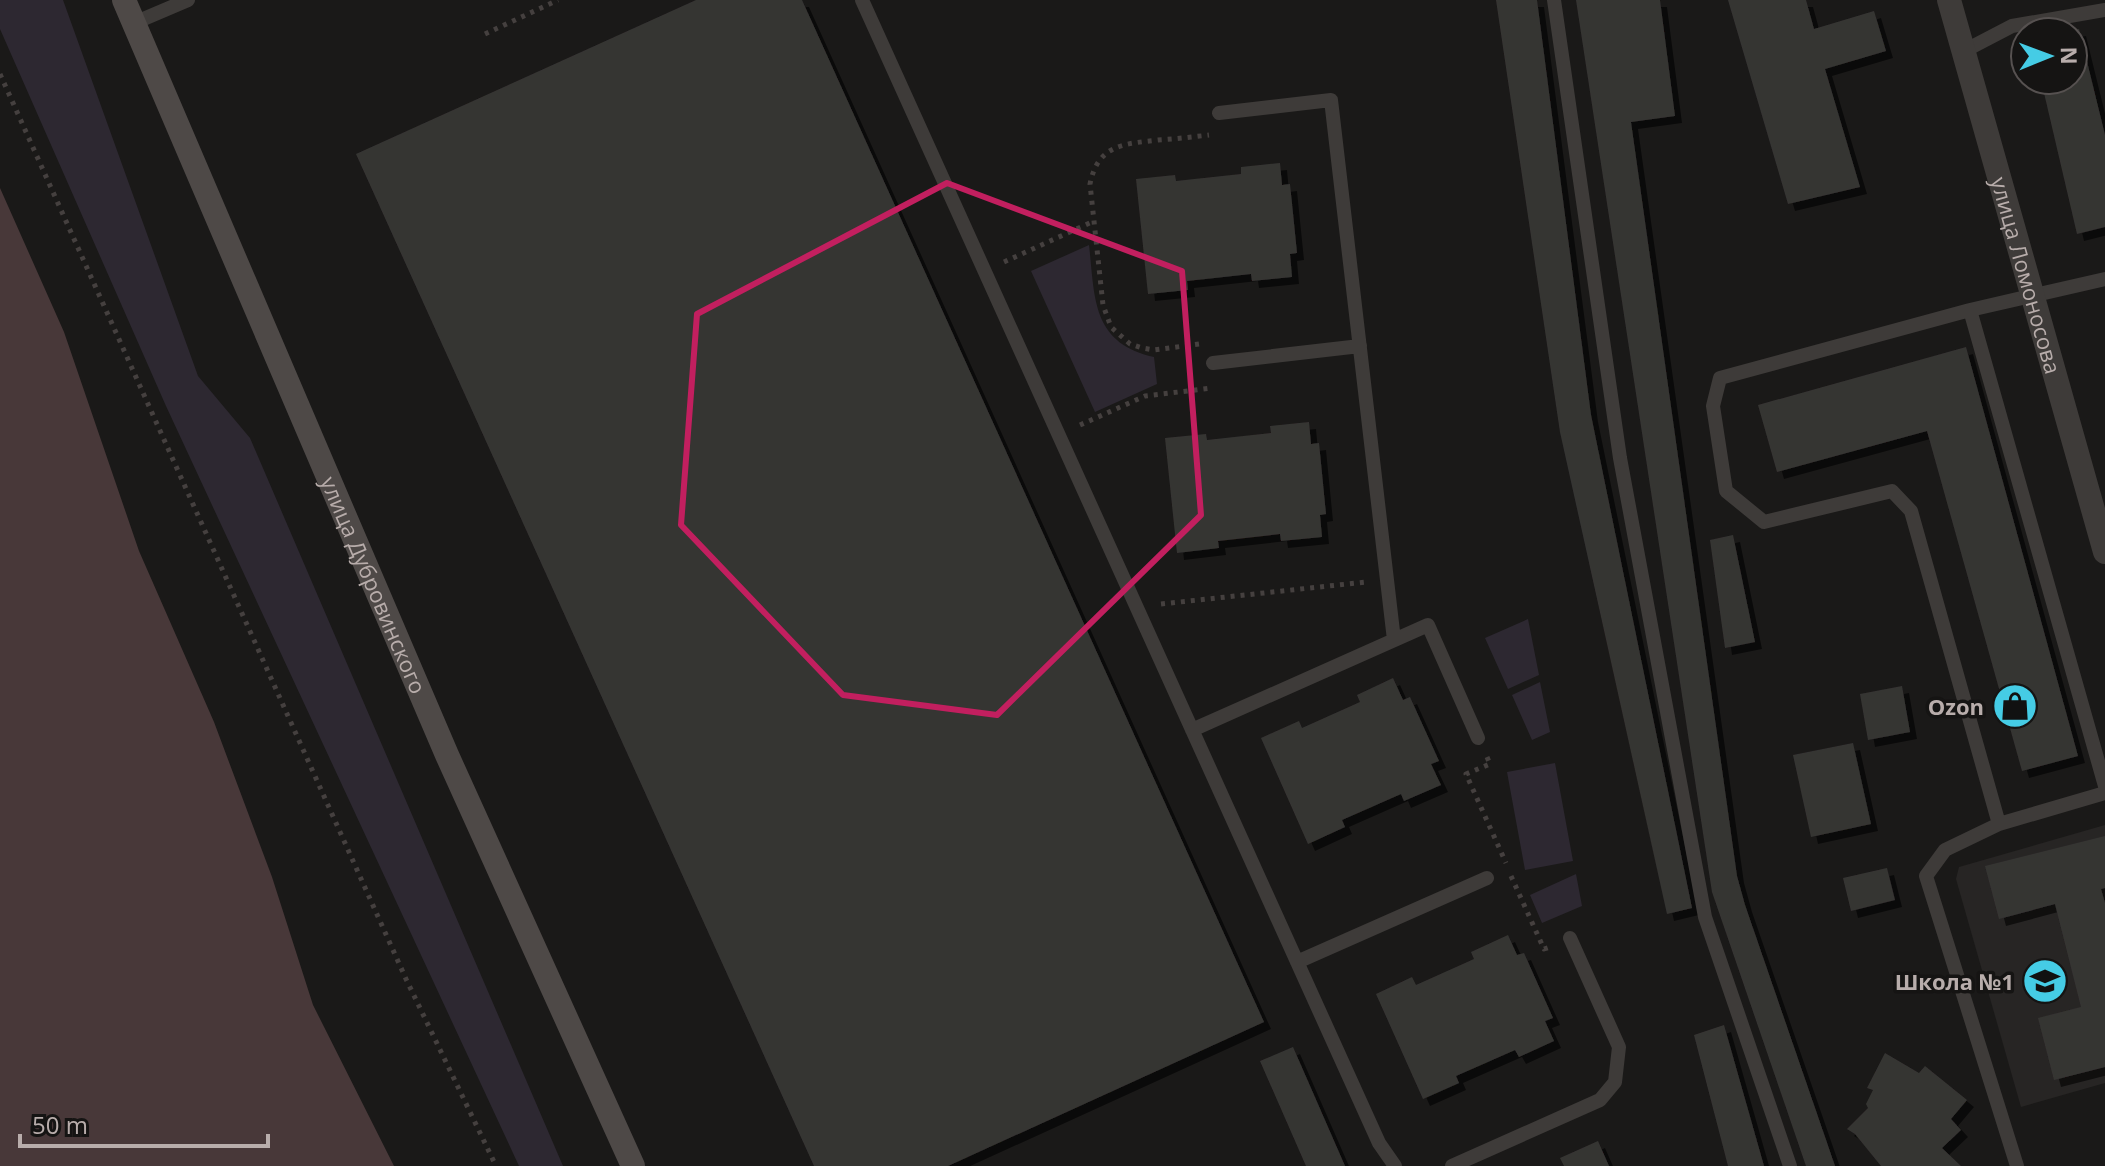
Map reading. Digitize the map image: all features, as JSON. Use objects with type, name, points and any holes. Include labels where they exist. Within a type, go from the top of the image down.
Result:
[{"type":"main road","name":"улица Дубровинского","points":[[124,0],[447,755],[633,1166]]},
{"type":"street","name":"улица Ломоносова","points":[[1949,0],[2105,552]]},
{"type":"lane","points":[[134,23],[188,0]]},
{"type":"lane","points":[[862,0],[1379,1143],[1395,1166]]},
{"type":"lane","points":[[1554,0],[1620,458],[1705,917],[1790,1166]]},
{"type":"lane","points":[[1964,51],[2012,26],[2105,10]]},
{"type":"lane","points":[[1219,113],[1331,100],[1394,640]]},
{"type":"lane","points":[[1999,824],[1911,511],[1892,491],[1764,522],[1726,491],[1713,406],[1720,378],[1970,310],[2105,279]]},
{"type":"lane","points":[[1970,310],[2105,786]]},
{"type":"lane","points":[[1213,363],[1360,346]]},
{"type":"lane","points":[[1192,730],[1428,625],[1478,738]]},
{"type":"lane","points":[[2017,1166],[1926,876],[1945,850],[1999,824],[2105,793]]},
{"type":"lane","points":[[1297,962],[1487,878]]},
{"type":"lane","points":[[1452,1166],[1600,1100],[1615,1082],[1619,1047],[1570,938]]},
{"type":"path","points":[[485,34],[558,0]]},
{"type":"path","points":[[0,74],[400,965],[496,1166]]},
{"type":"path","points":[[1059,435],[1145,396],[1216,388],[1211,343],[1154,350],[1130,344],[1111,327],[1103,305],[1090,184],[1093,171],[1106,153],[1124,144],[1221,133],[1219,113]]},
{"type":"path","points":[[985,271],[1094,221]]},
{"type":"path","points":[[1137,607],[1387,580]]},
{"type":"path","points":[[1478,738],[1490,764],[1466,774],[1544,949],[1570,938]]},
{"type":"highlighted area","points":[[947,183],[1182,271],[1201,515],[997,715],[843,695],[681,525],[697,314]]},
{"type":"shaded area","points":[[0,0],[63,0],[198,376],[250,438],[563,1166],[519,1166],[166,406],[0,29]]},
{"type":"shaded area","points":[[0,188],[64,332],[139,551],[214,722],[272,877],[313,1005],[394,1166],[0,1166]]},
{"type":"shaded area","points":[[1089,245],[1100,315],[1118,341],[1154,357],[1157,384],[1095,412],[1031,271]]},
{"type":"shaded area","points":[[1528,619],[1539,675],[1508,689],[1485,638]]},
{"type":"shaded area","points":[[1540,682],[1550,732],[1532,740],[1512,695]]},
{"type":"shaded area","points":[[1555,763],[1573,861],[1525,870],[1507,772]]},
{"type":"shaded area","name":"Школа №1","points":[[2105,825],[2105,1083],[2021,1107],[1956,879],[1959,867]]},
{"type":"shaded area","points":[[1576,874],[1582,906],[1542,923],[1530,895]]},
{"type":"building","points":[[696,0],[802,0],[1264,1022],[948,1166],[814,1166],[356,154]]},
{"type":"building","points":[[1496,0],[1537,0],[1591,415],[1692,908],[1667,914],[1560,432]]},
{"type":"building","points":[[1576,0],[1660,0],[1675,116],[1631,122],[1737,876],[1835,1166],[1806,1166],[1712,892]]},
{"type":"building","points":[[1728,0],[1806,0],[1814,29],[1874,11],[1886,51],[1825,69],[1860,187],[1788,204]]},
{"type":"building","points":[[2089,70],[2105,135],[2105,227],[2077,234],[2045,96],[2089,96]]},
{"type":"building","points":[[1280,163],[1282,185],[1290,184],[1297,253],[1290,254],[1292,277],[1252,281],[1251,274],[1187,281],[1188,290],[1148,294],[1136,179],[1175,175],[1176,181],[1241,174],[1241,167]]},
{"type":"building","points":[[1966,347],[2078,756],[2022,771],[1927,431],[1777,472],[1758,405]]},
{"type":"building","points":[[1309,422],[1311,444],[1319,443],[1326,514],[1320,515],[1322,537],[1281,541],[1280,534],[1218,541],[1219,548],[1177,553],[1165,438],[1206,434],[1207,440],[1271,433],[1270,426]]},
{"type":"building","points":[[1733,535],[1755,642],[1725,648],[1710,540]]},
{"type":"building","points":[[1393,678],[1403,700],[1410,697],[1439,761],[1431,764],[1441,785],[1404,801],[1401,794],[1342,820],[1345,827],[1308,844],[1261,738],[1299,721],[1302,728],[1360,702],[1357,695]]},
{"type":"building","points":[[1902,686],[1910,732],[1868,740],[1860,694]]},
{"type":"building","points":[[1853,743],[1871,824],[1811,837],[1793,755]]},
{"type":"building","points":[[2105,836],[2105,888],[2101,889],[2105,903],[2105,1067],[2054,1080],[2038,1018],[2081,1007],[2055,904],[1999,919],[1985,866]]},
{"type":"building","points":[[1887,868],[1895,900],[1851,911],[1843,878]]},
{"type":"building","points":[[1508,935],[1517,955],[1524,953],[1553,1018],[1545,1021],[1554,1041],[1519,1057],[1515,1050],[1456,1076],[1459,1083],[1423,1099],[1376,994],[1412,977],[1416,985],[1474,959],[1471,952]]},
{"type":"building","points":[[1724,1025],[1764,1166],[1728,1166],[1694,1035]]},
{"type":"building","points":[[1293,1047],[1345,1166],[1306,1166],[1260,1061]]},
{"type":"building","points":[[1885,1053],[1919,1073],[1925,1066],[1967,1100],[1951,1119],[1961,1130],[1942,1148],[1961,1166],[1881,1166],[1855,1134],[1847,1129],[1868,1108],[1866,1104],[1873,1090],[1867,1088]]},
{"type":"building","points":[[1598,1141],[1609,1166],[1564,1166],[1560,1158]]},
{"type":"place","name":"Ozon","points":[[2015,706]]},
{"type":"place","name":"Школа №1","points":[[2045,981]]}]
